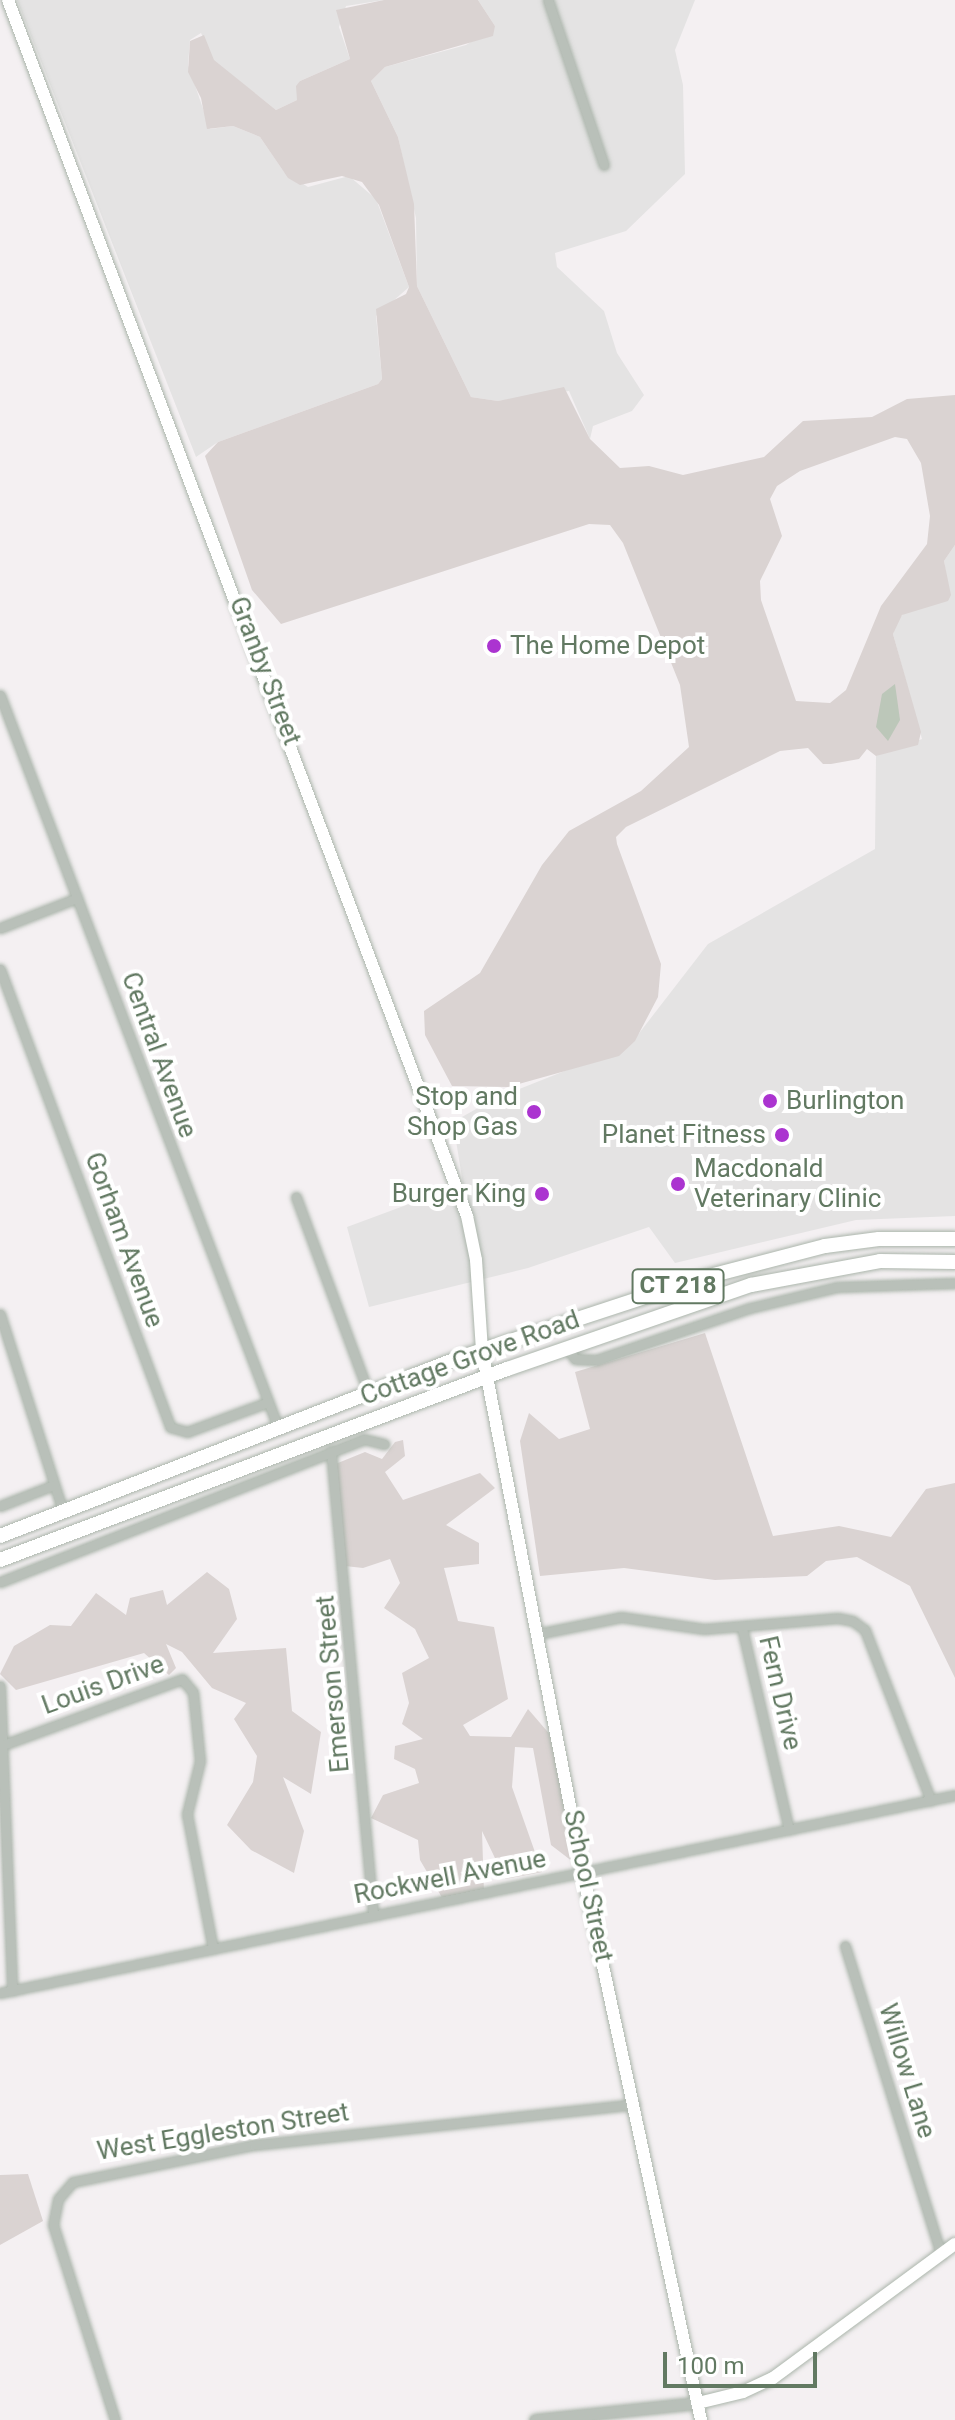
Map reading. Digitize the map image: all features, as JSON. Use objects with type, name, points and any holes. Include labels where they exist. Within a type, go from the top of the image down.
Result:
[{"type":"main road","name":"Granby Street","points":[[8,0],[449,1163],[473,1245],[482,1351]]},
{"type":"main road","name":"Cottage Grove Road","points":[[0,1536],[482,1351],[773,1257],[879,1239],[955,1239]]},
{"type":"main road","points":[[879,1239],[880,1261]]},
{"type":"main road","name":"Cottage Grove Road","points":[[0,1560],[487,1376],[698,1303],[776,1279],[880,1261],[955,1262]]},
{"type":"main road","name":"School Street","points":[[482,1351],[583,1873],[701,2420]]},
{"type":"main road","points":[[698,2403],[743,2392],[773,2378],[955,2244]]},
{"type":"street","points":[[548,0],[604,165]]},
{"type":"street","name":"Central Avenue","points":[[0,695],[279,1430]]},
{"type":"street","points":[[0,928],[77,898]]},
{"type":"street","name":"Gorham Avenue","points":[[0,969],[170,1427],[187,1432],[268,1402]]},
{"type":"street","points":[[296,1197],[369,1394]]},
{"type":"street","name":"Cottage Grove Road","points":[[568,1349],[575,1359],[596,1360],[705,1323],[837,1287],[955,1283]]},
{"type":"street","points":[[698,1303],[705,1323]]},
{"type":"street","points":[[0,1314],[63,1512]]},
{"type":"street","name":"Cottage Grove Road","points":[[0,1582],[364,1439],[384,1444]]},
{"type":"street","name":"Emerson Street","points":[[331,1451],[373,1915]]},
{"type":"street","points":[[0,1506],[54,1485]]},
{"type":"street","name":"Fern Drive","points":[[537,1634],[621,1617],[704,1629],[742,1628],[789,1830]]},
{"type":"street","points":[[742,1628],[838,1618],[865,1630],[931,1801]]},
{"type":"street","name":"Louis Drive","points":[[3,1745],[182,1679],[193,1692],[200,1761],[187,1814],[213,1949]]},
{"type":"street","points":[[0,1686],[12,1991]]},
{"type":"street","name":"Rockwell Avenue","points":[[0,1993],[955,1795]]},
{"type":"street","name":"Willow Lane","points":[[845,1946],[941,2255]]},
{"type":"street","name":"West Eggleston Street","points":[[115,2420],[53,2225],[58,2199],[73,2182],[254,2145],[635,2104]]},
{"type":"street","points":[[535,2420],[698,2403]]},
{"type":"shaded area","points":[[17,0],[384,0],[346,6],[339,27],[350,59],[300,81],[297,100],[276,110],[213,60],[201,33],[190,40],[188,65],[210,129],[233,126],[260,137],[284,172],[308,187],[349,176],[376,199],[409,287],[376,316],[382,379],[378,384],[218,442],[196,457]]},
{"type":"shaded area","points":[[384,0],[478,0],[495,26],[493,36],[385,67],[371,81],[398,137],[414,204],[417,286],[471,397],[498,401],[564,387],[590,439],[620,468],[649,466],[683,475],[764,457],[803,421],[872,417],[907,399],[955,395],[955,545],[944,561],[951,595],[948,601],[902,615],[893,634],[921,732],[918,745],[876,756],[867,749],[859,759],[831,764],[823,764],[808,748],[780,751],[626,827],[616,837],[617,844],[661,964],[658,997],[635,1041],[619,1056],[508,1087],[452,1086],[425,1035],[424,1011],[480,973],[542,865],[569,831],[641,791],[689,747],[680,685],[623,543],[610,525],[589,524],[281,624],[252,590],[205,456],[218,442],[378,384],[382,379],[376,309],[406,294],[409,287],[379,205],[362,182],[342,176],[300,185],[288,178],[260,137],[233,126],[207,129],[201,98],[188,72],[190,41],[204,35],[214,60],[276,110],[297,100],[296,86],[300,81],[350,59],[336,10]],"holes":[[[895,437],[907,439],[921,463],[930,516],[927,544],[881,606],[846,690],[830,703],[796,701],[761,600],[760,581],[782,536],[770,499],[777,486],[800,471]]]},
{"type":"shaded area","points":[[478,0],[695,0],[675,50],[683,85],[685,174],[626,231],[555,253],[557,267],[604,311],[617,353],[644,395],[632,411],[593,426],[590,439],[569,391],[498,401],[471,397],[417,286],[416,218],[398,137],[371,81],[385,67],[466,45],[495,26]]},
{"type":"shaded area","points":[[955,545],[955,1216],[856,1220],[675,1263],[649,1227],[528,1268],[369,1307],[347,1227],[463,1184],[453,1122],[494,1099],[630,1045],[708,944],[875,849],[876,756],[922,739],[893,634],[897,620],[946,574],[944,561]]},
{"type":"shaded area","points":[[895,684],[900,720],[888,741],[876,727],[882,694]]},
{"type":"shaded area","points":[[705,1333],[773,1536],[839,1526],[891,1537],[926,1489],[955,1483],[955,1678],[910,1586],[857,1557],[826,1561],[807,1576],[715,1580],[624,1568],[540,1576],[520,1441],[529,1413],[559,1439],[590,1429],[575,1372]]},
{"type":"shaded area","points":[[403,1440],[405,1456],[385,1472],[403,1500],[480,1473],[495,1488],[446,1525],[479,1543],[479,1564],[444,1568],[458,1621],[494,1627],[508,1699],[463,1725],[470,1736],[511,1737],[528,1709],[559,1745],[577,1865],[551,1845],[533,1748],[515,1747],[512,1787],[542,1872],[505,1879],[482,1831],[484,1893],[444,1901],[420,1860],[418,1840],[371,1818],[383,1795],[419,1783],[415,1769],[394,1759],[395,1746],[423,1739],[402,1724],[409,1703],[402,1673],[429,1658],[415,1629],[384,1608],[400,1583],[390,1559],[363,1568],[345,1566],[333,1465],[365,1452],[382,1459],[395,1442]]},
{"type":"shaded area","points":[[207,1572],[229,1589],[237,1619],[213,1653],[286,1648],[292,1711],[321,1732],[311,1794],[283,1777],[304,1831],[294,1873],[251,1850],[227,1825],[253,1782],[257,1756],[234,1719],[246,1703],[212,1688],[182,1652],[166,1644],[176,1668],[169,1675],[144,1653],[16,1690],[0,1674],[14,1646],[50,1625],[71,1626],[96,1593],[126,1615],[130,1598],[163,1590],[167,1605]]},
{"type":"shaded area","points":[[28,2174],[43,2221],[0,2245],[0,2175]]},
{"type":"place","name":"The Home Depot","points":[[494,646]]},
{"type":"place","name":"Burlington","points":[[770,1101]]},
{"type":"place","name":"Stop and Shop Gas","points":[[534,1112]]},
{"type":"place","name":"Planet Fitness","points":[[782,1135]]},
{"type":"place","name":"Macdonald Veterinary Clinic","points":[[678,1184]]},
{"type":"place","name":"Burger King","points":[[542,1194]]}]
